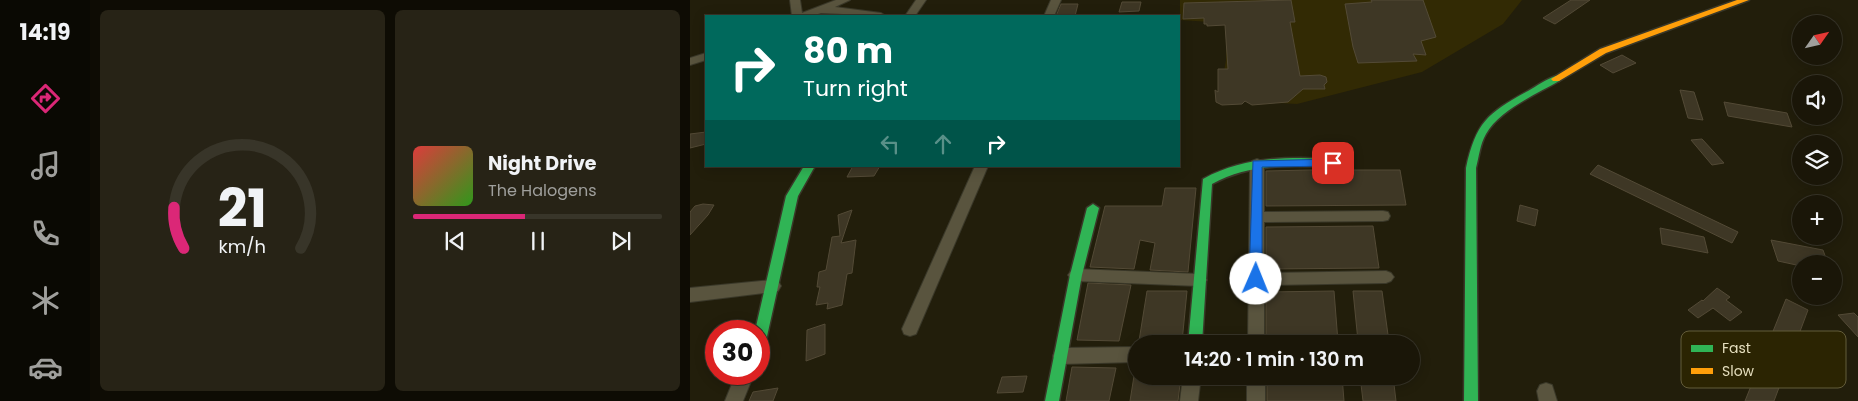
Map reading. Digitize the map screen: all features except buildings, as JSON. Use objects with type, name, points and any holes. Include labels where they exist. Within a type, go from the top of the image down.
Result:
[{"type":"street","points":[[795,0],[797,15]]},
{"type":"street","points":[[807,15],[845,0]]},
{"type":"street","points":[[911,15],[921,0]]},
{"type":"street","points":[[1048,15],[1056,0]]},
{"type":"street","points":[[1471,401],[1471,168],[1477,143],[1484,128],[1500,113],[1603,51],[1745,0]]},
{"type":"street","points":[[821,10],[850,11],[875,15]]},
{"type":"street","points":[[690,62],[705,56]]},
{"type":"street","points":[[1196,335],[1207,182],[1216,175],[1234,168],[1257,164],[1333,163]]},
{"type":"street","points":[[1256,335],[1257,164]]},
{"type":"street","points":[[764,320],[792,196],[809,167]]},
{"type":"street","points":[[910,329],[982,167]]},
{"type":"street","points":[[1052,401],[1076,275],[1093,208]]},
{"type":"street","points":[[1257,217],[1383,216]]},
{"type":"street","points":[[1076,275],[1199,280]]},
{"type":"street","points":[[1256,279],[1386,277]]},
{"type":"street","points":[[690,295],[773,286]]},
{"type":"street","points":[[1061,356],[1128,355]]},
{"type":"street","points":[[734,401],[741,385]]},
{"type":"street","points":[[1189,401],[1191,385]]},
{"type":"street","points":[[1256,385],[1256,401]]},
{"type":"shaded area","points":[[1180,0],[1522,0],[1503,24],[1422,72],[1297,104],[1219,100],[1226,60],[1226,23],[1180,20]]},
{"type":"traffic: fast","points":[[1471,401],[1471,168],[1476,147],[1479,136],[1492,119],[1518,100],[1556,79]]},
{"type":"traffic: fast","points":[[1196,335],[1207,182],[1237,168],[1252,165],[1284,162],[1333,163]]},
{"type":"traffic: fast","points":[[764,320],[792,196],[809,167]]},
{"type":"traffic: fast","points":[[1052,401],[1076,275],[1093,208]]},
{"type":"traffic: slow","points":[[1556,79],[1603,51],[1745,0]]},
{"type":"route","points":[[1256,279],[1257,164],[1333,163]]}]
